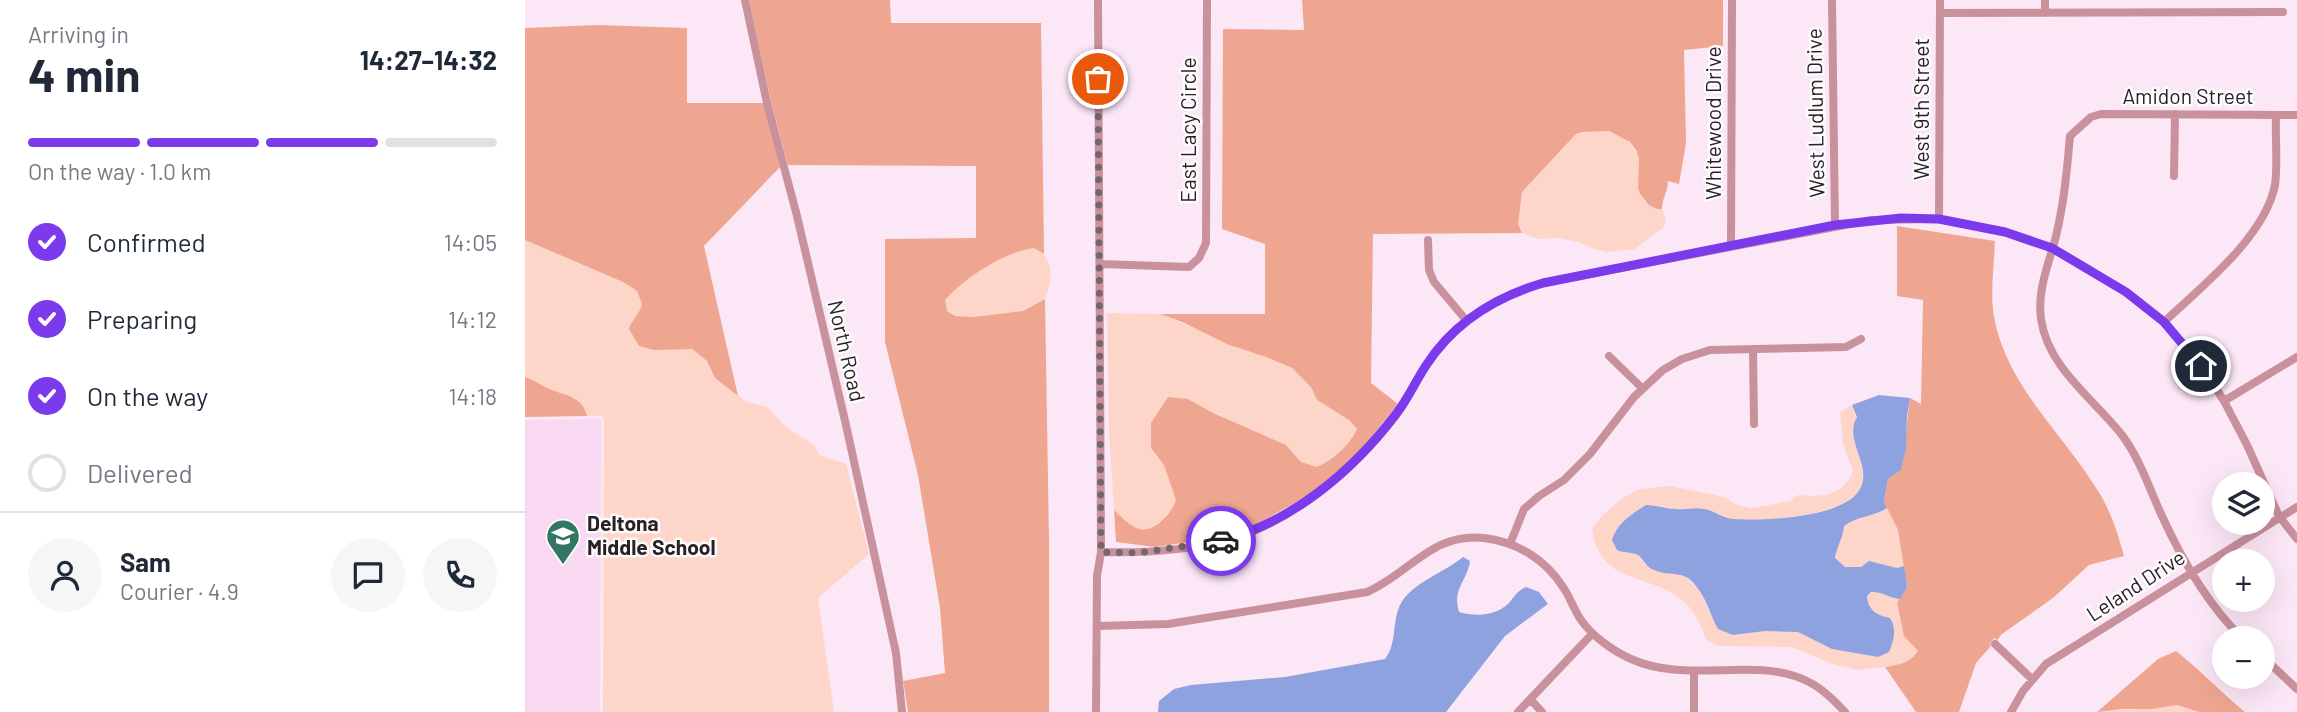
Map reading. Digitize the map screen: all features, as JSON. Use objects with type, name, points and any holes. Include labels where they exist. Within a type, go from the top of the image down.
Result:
[{"type":"street","name":"North Road","points":[[745,0],[855,465],[896,653],[902,712]]},
{"type":"street","points":[[1096,712],[1097,576],[1101,552],[1098,0]]},
{"type":"street","name":"East Lacy Circle","points":[[1100,264],[1189,267],[1199,258],[1206,243],[1207,0]]},
{"type":"street","name":"Whitewood Drive","points":[[1731,245],[1732,0]]},
{"type":"street","name":"West Ludlum Drive","points":[[1832,0],[1835,225]]},
{"type":"street","name":"West 9th Street","points":[[1939,219],[1940,0]]},
{"type":"street","points":[[2045,0],[2045,13]]},
{"type":"street","points":[[2147,0],[2147,12]]},
{"type":"street","points":[[2254,0],[2255,12]]},
{"type":"street","points":[[1940,13],[2283,12]]},
{"type":"street","name":"Amidon Street","points":[[2052,248],[2067,183],[2070,136],[2091,117],[2101,114],[2297,115]]},
{"type":"street","points":[[2174,176],[2175,114]]},
{"type":"street","points":[[2164,322],[2235,253],[2258,223],[2274,185],[2276,115]]},
{"type":"street","points":[[1101,552],[1137,553],[1224,541],[1291,511],[1346,471],[1364,453],[1398,412],[1443,342],[1466,320],[1500,299],[1543,283],[1731,245],[1835,225],[1901,218],[1939,219],[2005,232],[2052,248],[2126,292],[2164,322],[2201,366],[2224,401],[2279,516],[2297,540]]},
{"type":"street","points":[[1428,240],[1429,270],[1434,282],[1466,320]]},
{"type":"street","points":[[2052,248],[2041,295],[2043,331],[2069,377],[2124,437],[2142,469],[2190,572],[2230,626]]},
{"type":"street","points":[[1510,544],[1524,509],[1564,480],[1590,454],[1642,388],[1663,370],[1696,354],[1726,349],[1846,347],[1861,339]]},
{"type":"street","points":[[1753,349],[1754,424]]},
{"type":"street","points":[[1609,356],[1642,388]]},
{"type":"street","points":[[2224,401],[2297,357]]},
{"type":"street","name":"Leland Drive","points":[[2011,712],[2032,679],[2046,664],[2297,507]]},
{"type":"street","points":[[1098,626],[1168,624],[1349,596],[1377,588],[1422,554],[1441,544],[1473,538],[1510,544],[1532,555],[1548,568],[1563,587],[1580,619],[1592,634],[1628,658],[1647,665],[1694,672],[1766,671],[1787,674],[1808,681],[1831,696],[1846,712]]},
{"type":"street","points":[[1518,712],[1592,634]]},
{"type":"street","points":[[1995,644],[2032,679]]},
{"type":"street","points":[[2275,668],[2297,688]]},
{"type":"street","points":[[1694,672],[1694,712]]},
{"type":"street","points":[[1531,700],[1542,712]]},
{"type":"shaded area","points":[[749,0],[890,0],[891,23],[1041,23],[1044,254],[1034,248],[998,260],[974,274],[945,300],[947,311],[955,316],[973,317],[1023,311],[1045,299],[1049,712],[908,712],[903,681],[945,673],[940,608],[918,475],[885,342],[885,239],[976,238],[976,166],[788,165]]},
{"type":"shaded area","points":[[1302,0],[1723,0],[1723,46],[1684,50],[1686,143],[1679,184],[1668,181],[1662,209],[1649,205],[1640,194],[1639,160],[1630,142],[1609,131],[1583,132],[1576,134],[1522,192],[1518,224],[1522,233],[1373,234],[1371,383],[1398,404],[1361,450],[1309,495],[1257,524],[1223,537],[1155,547],[1116,542],[1114,510],[1135,527],[1146,529],[1165,518],[1176,500],[1164,465],[1151,448],[1151,423],[1168,397],[1188,399],[1286,445],[1301,462],[1317,467],[1340,452],[1357,429],[1349,420],[1317,400],[1311,387],[1292,368],[1227,344],[1160,314],[1265,314],[1265,244],[1222,229],[1223,29],[1304,30]]},
{"type":"shaded area","points":[[598,25],[687,28],[687,103],[764,103],[780,167],[704,246],[738,396],[715,378],[707,361],[692,349],[654,350],[639,346],[629,329],[642,304],[637,291],[623,282],[525,240],[525,28]]},
{"type":"shaded area","points":[[1602,130],[1624,138],[1634,149],[1639,163],[1639,193],[1647,203],[1662,209],[1666,220],[1664,227],[1635,249],[1608,252],[1578,242],[1558,238],[1539,239],[1522,233],[1518,224],[1522,192],[1576,134]]},
{"type":"shaded area","points":[[1897,226],[1995,241],[1993,308],[2001,342],[2023,388],[2103,499],[2124,556],[2089,565],[2053,598],[1997,640],[1994,638],[1991,646],[1976,663],[1959,712],[1916,712],[1885,667],[1908,661],[1918,651],[1904,636],[1897,603],[1907,587],[1898,530],[1884,502],[1888,479],[1901,470],[1910,398],[1921,404],[1923,300],[1897,296]]},
{"type":"shaded area","points":[[525,240],[623,282],[637,291],[642,304],[639,316],[631,321],[692,349],[707,361],[715,378],[747,402],[767,407],[787,428],[814,445],[819,455],[846,464],[869,554],[818,598],[834,712],[603,712],[604,419],[602,416],[587,416],[582,405],[574,398],[525,377]]},
{"type":"shaded area","points":[[1035,247],[1046,258],[1051,270],[1045,299],[1023,311],[973,317],[955,316],[947,311],[944,300],[974,274],[1011,254]]},
{"type":"shaded area","points":[[1107,313],[1160,314],[1292,368],[1312,387],[1317,400],[1349,420],[1357,429],[1341,452],[1317,468],[1301,462],[1286,445],[1188,399],[1151,448],[1164,465],[1177,500],[1167,515],[1152,527],[1135,527],[1114,510],[1109,431]]},
{"type":"shaded area","points":[[525,377],[574,398],[582,405],[587,416],[525,417]]},
{"type":"shaded area","points":[[1852,405],[1857,418],[1853,435],[1863,472],[1862,481],[1859,490],[1850,499],[1837,506],[1801,515],[1746,520],[1730,518],[1704,509],[1655,506],[1639,511],[1622,523],[1645,564],[1667,573],[1680,572],[1685,576],[1701,592],[1711,616],[1733,635],[1765,631],[1798,632],[1832,649],[1878,657],[1894,633],[1890,618],[1877,613],[1869,605],[1867,596],[1871,591],[1875,591],[1900,599],[1897,603],[1903,629],[1918,651],[1914,658],[1899,665],[1857,670],[1832,664],[1792,647],[1719,646],[1706,640],[1697,618],[1681,599],[1614,569],[1604,560],[1592,529],[1621,499],[1639,489],[1670,486],[1724,497],[1737,505],[1752,508],[1791,501],[1798,495],[1816,496],[1837,491],[1849,480],[1853,471],[1843,444],[1840,412]]},
{"type":"shaded area","name":"Deltona Middle School","points":[[601,419],[600,712],[525,712],[525,420]]},
{"type":"shaded area","points":[[1887,508],[1898,530],[1904,566],[1897,568],[1869,561],[1861,567],[1845,567],[1835,558],[1844,526]]},
{"type":"shaded area","points":[[2176,651],[2212,682],[2212,689],[2220,689],[2245,712],[2199,712],[2177,705],[2097,712],[2158,659]]},
{"type":"shaded area","points":[[2177,705],[2199,712],[2097,712],[2157,708]]},
{"type":"water","points":[[1879,395],[1910,398],[1906,448],[1901,470],[1888,479],[1884,502],[1887,508],[1844,526],[1835,558],[1845,567],[1861,567],[1869,561],[1897,568],[1904,566],[1907,587],[1900,599],[1875,592],[1867,596],[1874,611],[1890,618],[1892,622],[1894,635],[1889,652],[1878,657],[1832,649],[1798,632],[1765,631],[1733,635],[1718,629],[1703,597],[1690,579],[1654,570],[1638,555],[1617,550],[1612,540],[1617,529],[1646,505],[1673,509],[1704,509],[1730,519],[1764,519],[1821,512],[1851,499],[1860,489],[1863,480],[1853,435],[1857,417],[1852,405]]},
{"type":"water","points":[[1463,557],[1470,561],[1457,597],[1459,612],[1472,615],[1492,613],[1504,607],[1526,587],[1539,592],[1548,604],[1505,636],[1446,712],[1158,712],[1159,701],[1174,689],[1191,685],[1285,677],[1385,659],[1391,647],[1400,605],[1405,598]]},
{"type":"way so far","points":[[1098,79],[1101,552],[1170,550],[1221,541]]},
{"type":"place","name":"Deltona Middle School","points":[[563,566]]},
{"type":"route","points":[[1221,541],[1258,528],[1291,511],[1346,471],[1398,412],[1443,342],[1466,320],[1500,299],[1543,283],[1835,225],[1901,218],[1939,219],[2005,232],[2052,248],[2126,292],[2164,322],[2201,366]]}]
